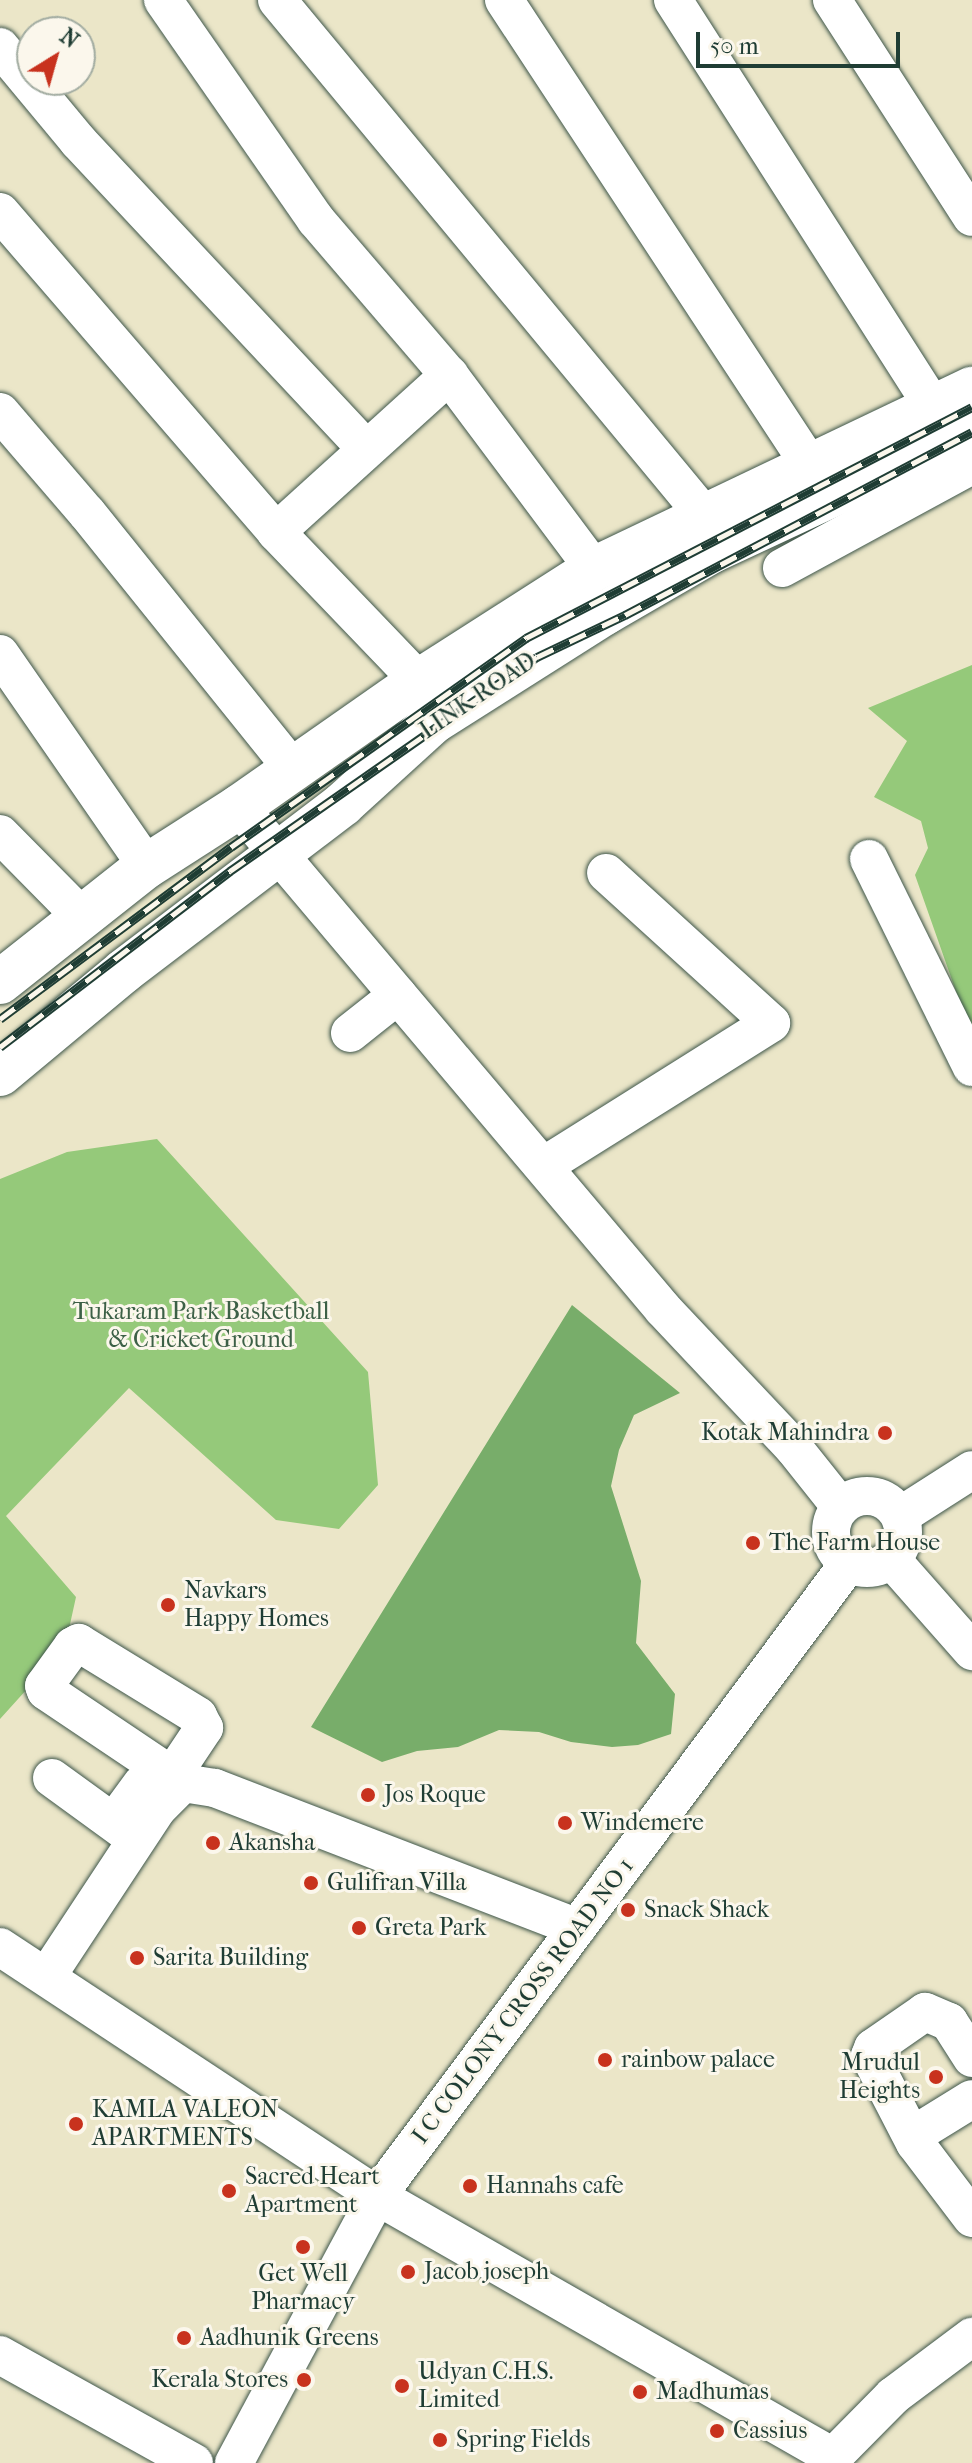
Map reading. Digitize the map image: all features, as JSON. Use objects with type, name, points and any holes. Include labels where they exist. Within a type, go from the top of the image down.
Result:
[{"type":"main road","name":"LINK ROAD","points":[[0,982],[80,915],[147,866],[239,807],[419,681],[594,569],[972,389]]},
{"type":"main road","name":"LINK ROAD","points":[[0,1074],[124,971],[343,804],[433,722],[605,613],[712,551],[972,430]]},
{"type":"street","points":[[163,0],[316,220],[449,375],[594,569]]},
{"type":"street","points":[[277,0],[704,515]]},
{"type":"street","points":[[504,0],[811,467]]},
{"type":"street","points":[[673,0],[933,407]]},
{"type":"street","points":[[832,0],[972,217]]},
{"type":"street","points":[[0,47],[78,141],[366,449]]},
{"type":"street","points":[[0,212],[276,532],[419,681]]},
{"type":"street","points":[[276,532],[449,375]]},
{"type":"street","points":[[0,412],[87,513],[293,769]]},
{"type":"street","points":[[782,568],[972,465]]},
{"type":"street","points":[[0,654],[147,866]]},
{"type":"street","points":[[239,807],[545,1165],[663,1309],[793,1447],[840,1506]]},
{"type":"street","points":[[0,834],[80,915]]},
{"type":"street","points":[[869,859],[972,1067]]},
{"type":"street","points":[[545,1165],[771,1023],[606,873]]},
{"type":"street","points":[[346,1028],[394,990]]},
{"type":"street","points":[[900,1516],[972,1470]]},
{"type":"street","points":[[871,1495],[892,1506],[900,1516],[903,1539],[891,1559],[871,1568],[849,1563],[833,1545],[831,1533],[840,1506],[858,1496],[871,1495]]},
{"type":"street","points":[[891,1559],[972,1651]]},
{"type":"street","name":"I C COLONY CROSS ROAD NO 1","points":[[234,2463],[377,2196],[849,1563]]},
{"type":"street","points":[[52,1778],[125,1831]]},
{"type":"street","points":[[47,1976],[125,1831],[157,1809],[178,1783],[577,1928]]},
{"type":"street","points":[[0,1947],[377,2196],[830,2460],[893,2396],[972,2337]]},
{"type":"street","points":[[972,2058],[949,2022],[925,2012],[873,2048],[870,2056],[972,2218]]},
{"type":"street","points":[[928,2151],[972,2099]]},
{"type":"street","points":[[928,2151],[972,2125]]},
{"type":"street","points":[[928,2151],[972,2188]]},
{"type":"street","points":[[0,2355],[194,2463]]},
{"type":"green space","points":[[972,665],[972,1037],[915,875],[928,848],[921,821],[874,797],[907,741],[868,708]]},
{"type":"green space","name":"Tukaram Park Basketball & Cricket Ground","points":[[157,1139],[368,1372],[378,1485],[339,1529],[276,1520],[129,1388],[6,1516],[76,1597],[65,1647],[0,1719],[0,1179],[67,1152]]},
{"type":"green space","points":[[572,1305],[680,1393],[634,1415],[619,1450],[611,1486],[641,1581],[636,1643],[675,1694],[671,1734],[638,1745],[612,1747],[571,1742],[539,1732],[499,1730],[458,1747],[417,1751],[382,1762],[311,1727]]},
{"type":"railway","points":[[0,1019],[231,847],[526,638],[972,407]]},
{"type":"railway","points":[[0,1047],[230,871],[537,657],[625,615],[972,432]]},
{"type":"place","name":"Kotak Mahindra","points":[[885,1433]]},
{"type":"place","name":"The Farm House","points":[[753,1543]]},
{"type":"place","name":"Navkars Happy Homes","points":[[168,1605]]},
{"type":"place","name":"Jos Roque","points":[[368,1795]]},
{"type":"place","name":"Windemere","points":[[565,1823]]},
{"type":"place","name":"Akansha","points":[[213,1843]]},
{"type":"place","name":"Gulifran Villa","points":[[311,1883]]},
{"type":"place","name":"Snack Shack","points":[[628,1910]]},
{"type":"place","name":"Greta Park","points":[[359,1928]]},
{"type":"place","name":"Sarita Building","points":[[137,1958]]},
{"type":"place","name":"rainbow palace","points":[[605,2060]]},
{"type":"place","name":"Mrudul Heights","points":[[936,2077]]},
{"type":"place","name":"KAMLA VALEON APARTMENTS","points":[[76,2124]]},
{"type":"place","name":"Hannahs cafe","points":[[470,2186]]},
{"type":"place","name":"Sacred Heart Apartment","points":[[229,2191]]},
{"type":"place","name":"Get Well Pharmacy","points":[[303,2247]]},
{"type":"place","name":"Jacob joseph","points":[[408,2272]]},
{"type":"place","name":"Aadhunik Greens","points":[[184,2338]]},
{"type":"place","name":"Kerala Stores","points":[[304,2380]]},
{"type":"place","name":"Udyan C.H.S. Limited","points":[[402,2386]]},
{"type":"place","name":"Madhumas","points":[[640,2392]]},
{"type":"place","name":"Cassius","points":[[717,2431]]},
{"type":"place","name":"Spring Fields","points":[[440,2440]]}]
